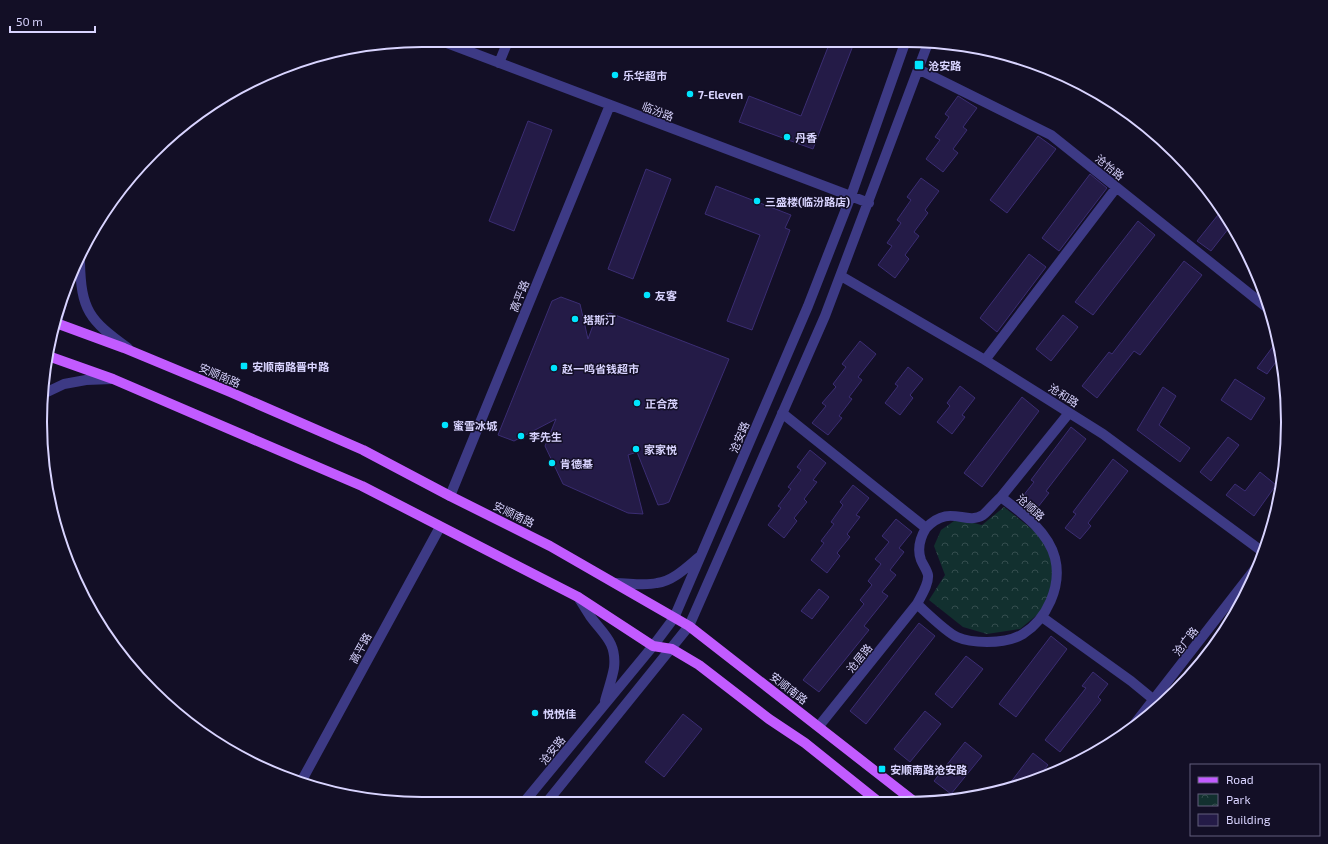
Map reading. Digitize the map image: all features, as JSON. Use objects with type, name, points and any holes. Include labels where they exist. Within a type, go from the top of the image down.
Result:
[{"type":"main road","name":"安顺南路","points":[[60,325],[134,352],[363,450],[550,546],[690,626],[908,797]]},
{"type":"main road","points":[[53,358],[113,379],[362,486],[578,597],[653,646],[672,649],[699,665],[769,719],[805,744],[872,797]]},
{"type":"street","name":"临汾路","points":[[457,47],[869,203]]},
{"type":"street","points":[[499,63],[505,47]]},
{"type":"street","name":"沧安路","points":[[528,797],[653,646],[674,618],[808,306],[851,196],[905,47]]},
{"type":"street","points":[[551,797],[690,626],[782,413],[826,316],[926,48]]},
{"type":"street","name":"沧怡路","points":[[918,69],[1051,135],[1262,303]]},
{"type":"street","name":"高平路","points":[[450,496],[610,105]]},
{"type":"street","points":[[985,360],[1116,188]]},
{"type":"street","points":[[80,269],[81,284],[85,302],[91,316],[106,332],[134,352]]},
{"type":"street","name":"沧和路","points":[[841,276],[985,360],[1103,434],[1259,549]]},
{"type":"street","points":[[48,391],[64,384],[86,380],[113,379]]},
{"type":"street","points":[[782,413],[926,528],[920,540],[919,547],[921,561],[928,574],[928,582],[917,604]]},
{"type":"street","points":[[1001,497],[1069,413]]},
{"type":"street","name":"沧顺路","points":[[917,604],[957,637],[977,642],[999,642],[1022,635],[1042,617],[1051,600],[1057,580],[1055,558],[1047,540],[1034,524],[1001,497],[982,515],[971,518],[957,515],[943,516],[931,523],[926,528]]},
{"type":"street","name":"高平路","points":[[303,778],[440,526]]},
{"type":"street","points":[[616,583],[652,584],[665,581],[676,576],[701,556]]},
{"type":"street","name":"沧广路","points":[[1161,696],[1244,585]]},
{"type":"street","points":[[578,597],[590,616],[604,632],[613,652],[614,667],[605,704]]},
{"type":"street","name":"沧居路","points":[[819,726],[917,604]]},
{"type":"street","points":[[1042,617],[1131,681],[1156,701]]},
{"type":"green space","points":[[1004,507],[1038,534],[1053,556],[1054,580],[1043,610],[1020,629],[987,634],[963,627],[929,600],[945,575],[934,546],[941,530],[957,519],[982,525]]},
{"type":"building","points":[[828,47],[852,47],[813,149],[739,122],[749,96],[801,116]]},
{"type":"building","points":[[958,96],[977,108],[963,127],[967,130],[953,149],[958,153],[943,172],[926,159],[940,140],[935,137],[949,117],[945,114]]},
{"type":"building","points":[[528,121],[552,130],[514,231],[489,221]]},
{"type":"building","points":[[1038,136],[1056,149],[1007,213],[990,200]]},
{"type":"building","points":[[646,169],[671,179],[633,279],[608,269]]},
{"type":"building","points":[[1090,174],[1107,188],[1059,251],[1042,238]]},
{"type":"building","points":[[921,178],[939,191],[925,210],[928,213],[914,232],[919,236],[905,255],[909,259],[895,278],[878,265],[892,246],[887,243],[901,223],[897,220],[911,200],[907,197]]},
{"type":"building","points":[[716,186],[791,215],[785,228],[790,230],[752,330],[727,321],[760,235],[705,214]]},
{"type":"building","points":[[1218,215],[1228,230],[1211,251],[1197,241]]},
{"type":"building","points":[[1138,221],[1155,235],[1093,315],[1075,302]]},
{"type":"building","points":[[1029,254],[1046,267],[997,332],[980,318]]},
{"type":"building","points":[[1184,261],[1202,275],[1140,355],[1134,351],[1097,398],[1082,386],[1109,352],[1112,354]]},
{"type":"building","name":"正合茂","points":[[561,297],[580,304],[588,339],[596,317],[610,313],[729,359],[669,502],[658,505],[637,452],[628,455],[643,514],[628,513],[563,484],[545,446],[556,419],[514,441],[498,435],[552,301]]},
{"type":"building","points":[[1063,315],[1078,327],[1051,361],[1036,349]]},
{"type":"building","points":[[860,341],[876,354],[858,377],[862,380],[849,397],[852,399],[839,416],[842,418],[828,435],[812,423],[826,406],[822,403],[836,387],[833,384],[846,367],[842,364]]},
{"type":"building","points":[[1273,346],[1276,362],[1267,374],[1257,368]]},
{"type":"building","points":[[908,367],[923,379],[910,395],[913,398],[900,415],[885,403],[898,386],[895,384]]},
{"type":"building","points":[[1235,379],[1265,398],[1251,420],[1221,400]]},
{"type":"building","points":[[960,386],[975,398],[962,415],[965,417],[952,434],[937,422],[950,406],[947,403]]},
{"type":"building","points":[[1163,387],[1176,396],[1159,425],[1190,448],[1180,462],[1137,430]]},
{"type":"building","points":[[1022,397],[1039,411],[982,487],[964,473]]},
{"type":"building","points":[[1071,427],[1086,439],[1046,491],[1049,493],[1038,507],[1023,496],[1034,482],[1031,480]]},
{"type":"building","points":[[1228,437],[1239,445],[1211,481],[1200,472]]},
{"type":"building","points":[[810,450],[826,463],[813,480],[817,482],[804,499],[807,502],[794,518],[797,521],[784,538],[768,525],[781,508],[778,506],[791,489],[788,487],[801,470],[797,467]]},
{"type":"building","points":[[1113,459],[1128,471],[1088,523],[1091,526],[1080,539],[1065,528],[1076,514],[1073,512]]},
{"type":"building","points":[[1260,472],[1276,485],[1254,516],[1226,495],[1235,484],[1245,491]]},
{"type":"building","points":[[853,485],[869,498],[856,515],[860,517],[847,534],[850,537],[837,553],[840,556],[827,573],[811,560],[824,543],[821,541],[834,524],[831,522],[843,505],[840,502]]},
{"type":"building","points":[[896,519],[912,532],[899,548],[904,552],[890,570],[896,575],[882,592],[888,596],[864,626],[869,630],[819,692],[803,680],[864,604],[860,600],[872,585],[868,581],[881,564],[875,559],[889,542],[882,536]]},
{"type":"building","points":[[819,589],[829,597],[812,619],[801,611]]},
{"type":"building","points":[[919,623],[935,636],[866,724],[850,711]]},
{"type":"building","points":[[1051,636],[1067,649],[1016,717],[999,704]]},
{"type":"building","points":[[966,656],[983,669],[952,708],[935,694]]},
{"type":"building","points":[[1093,672],[1108,684],[1098,697],[1101,700],[1060,752],[1045,740],[1086,688],[1082,686]]},
{"type":"building","points":[[925,711],[941,724],[910,762],[894,749]]},
{"type":"building","points":[[683,714],[702,729],[664,777],[645,762]]},
{"type":"building","points":[[965,742],[982,756],[951,794],[934,781]]},
{"type":"building","points":[[1033,753],[1048,765],[1044,770],[1011,782]]},
{"type":"place","name":"沧安路","points":[[919,65]]},
{"type":"place","name":"乐华超市","points":[[615,75]]},
{"type":"place","name":"7-Eleven","points":[[690,94]]},
{"type":"place","name":"丹香","points":[[787,137]]},
{"type":"place","name":"三盛楼(临汾路店)","points":[[757,201]]},
{"type":"place","name":"友客","points":[[647,295]]},
{"type":"place","name":"塔斯汀","points":[[575,319]]},
{"type":"place","name":"安顺南路晋中路","points":[[244,366]]},
{"type":"place","name":"赵一鸣省钱超市","points":[[554,368]]},
{"type":"place","name":"正合茂","points":[[637,403]]},
{"type":"place","name":"蜜雪冰城","points":[[445,425]]},
{"type":"place","name":"李先生","points":[[521,436]]},
{"type":"place","name":"家家悦","points":[[636,449]]},
{"type":"place","name":"肯德基","points":[[552,463]]},
{"type":"place","name":"悦悦佳","points":[[535,713]]},
{"type":"place","name":"安顺南路沧安路","points":[[882,769]]}]
